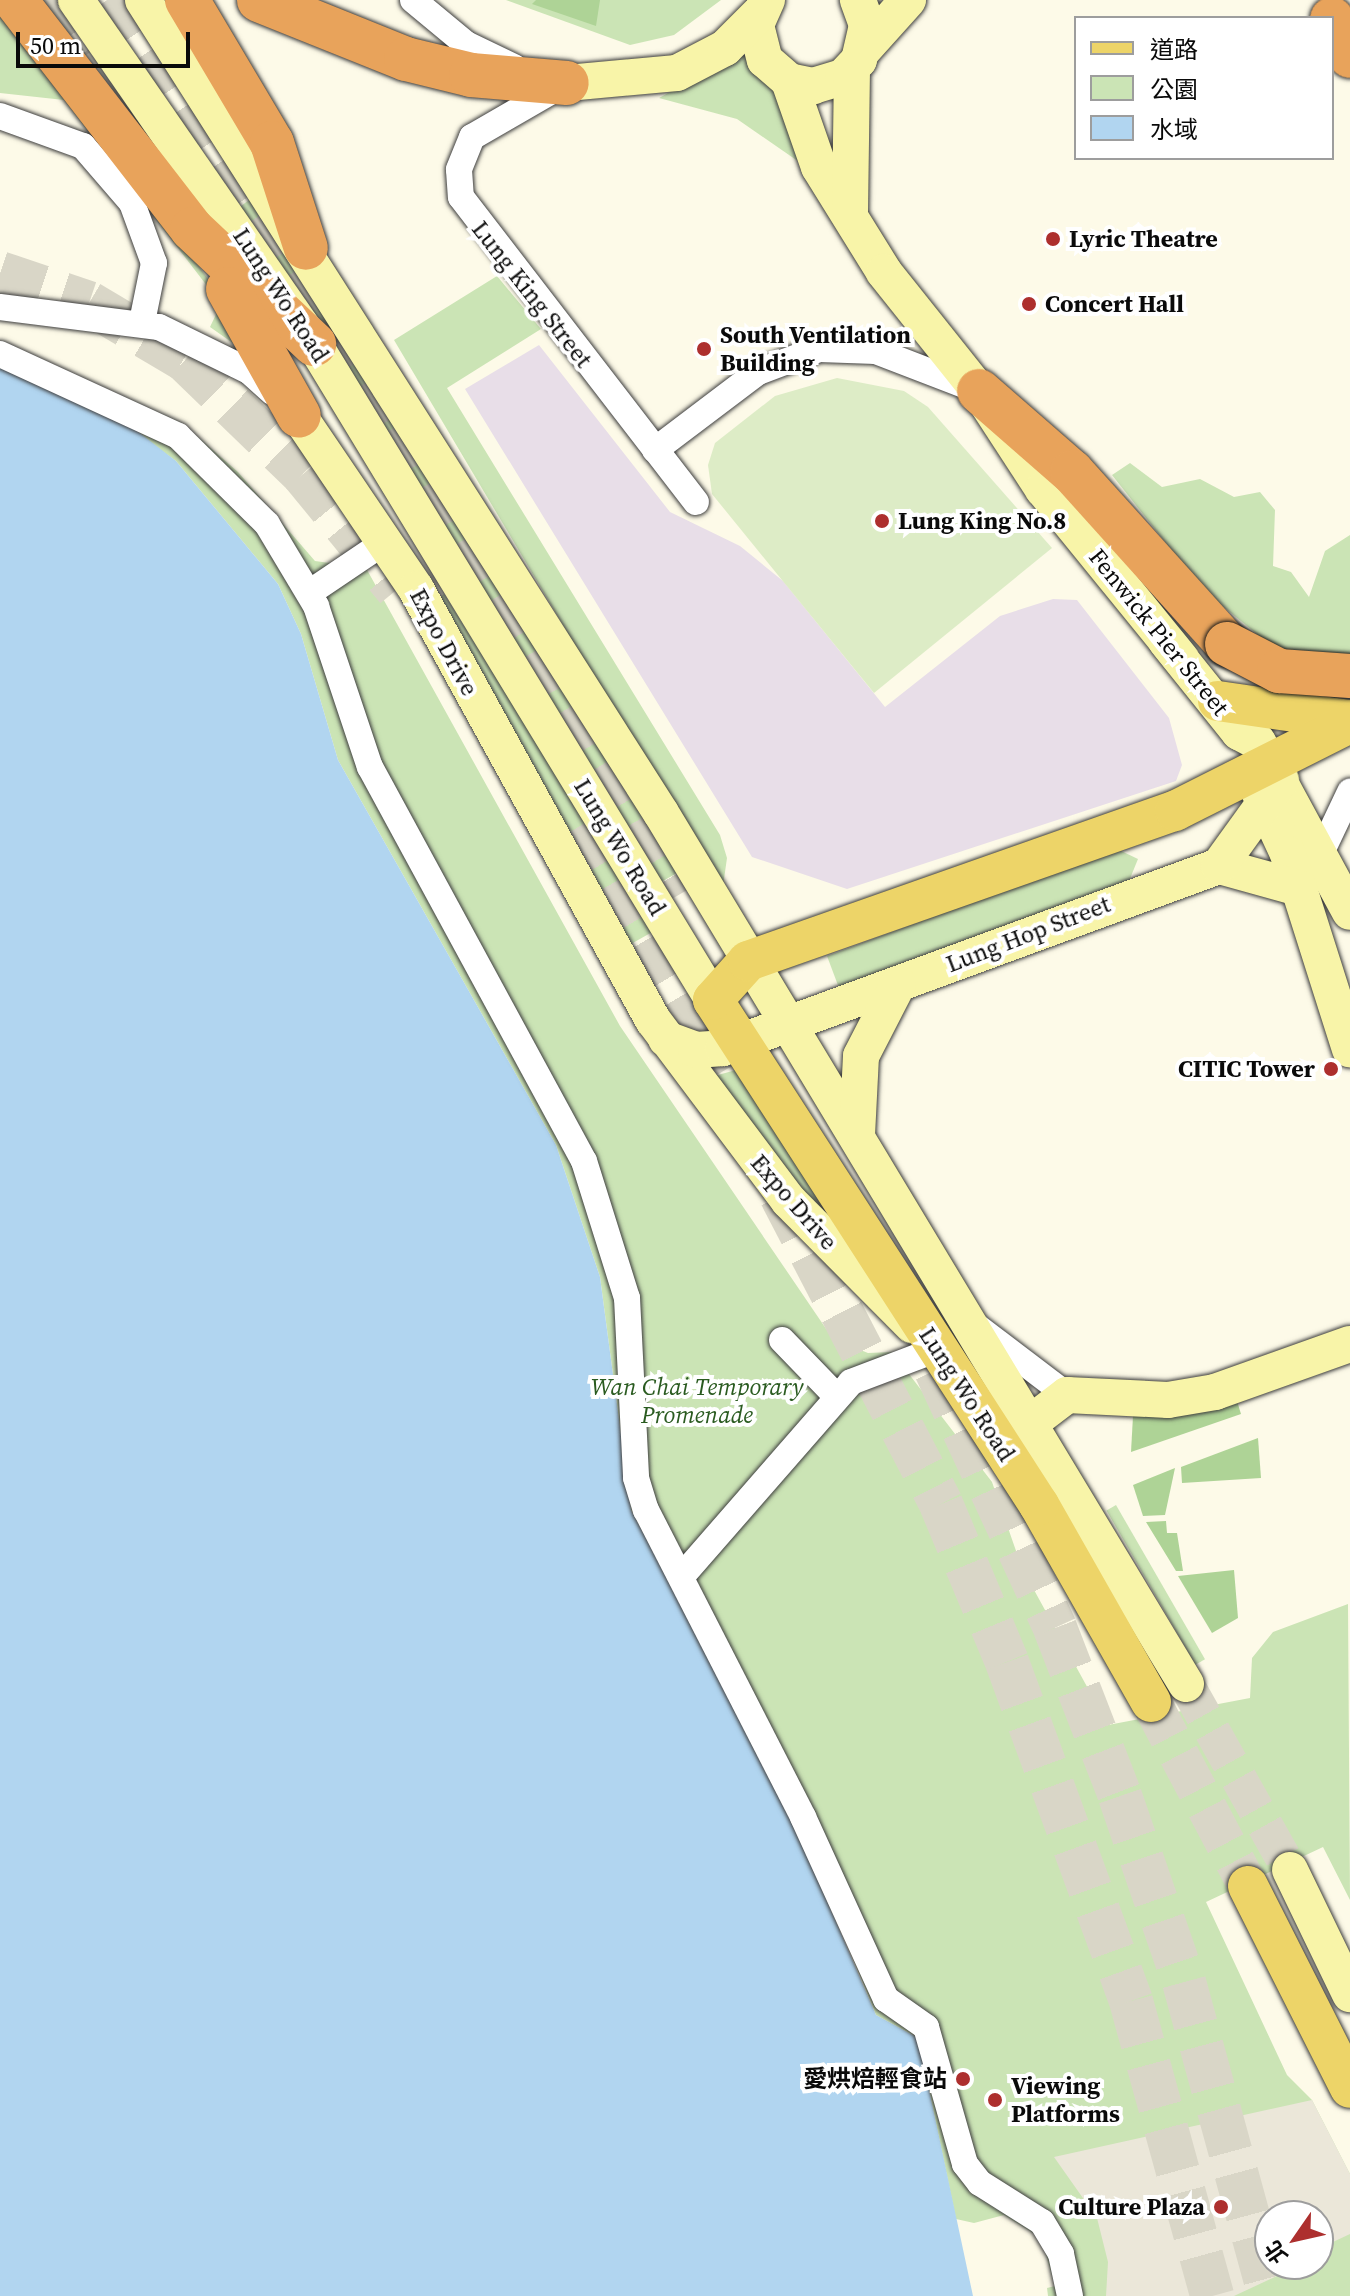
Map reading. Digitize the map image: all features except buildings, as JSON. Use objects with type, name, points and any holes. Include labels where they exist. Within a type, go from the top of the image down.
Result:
[{"type":"highway","points":[[15,0],[192,229],[299,416]]},
{"type":"highway","points":[[187,0],[272,143],[306,248]]},
{"type":"highway","points":[[259,0],[429,65],[567,83]]},
{"type":"highway","points":[[1334,23],[1350,56]]},
{"type":"highway","points":[[192,229],[314,344]]},
{"type":"highway","points":[[979,391],[1072,472],[1227,644],[1279,671],[1350,676]]},
{"type":"main road","name":"Lung Wo Road","points":[[76,0],[314,344],[713,1000],[1039,1505],[1151,1702]]},
{"type":"main road","name":"Lung Wo Road","points":[[143,0],[306,248],[1033,1421],[1186,1684]]},
{"type":"main road","points":[[851,221],[846,154],[858,59],[867,25],[858,0]]},
{"type":"main road","points":[[763,7],[760,49],[789,81],[823,85],[858,59],[908,0]]},
{"type":"main road","points":[[567,83],[677,73],[725,48],[763,7]]},
{"type":"main road","name":"Fenwick Pier Street","points":[[789,81],[819,167],[851,221],[979,391],[1085,540],[1181,659]]},
{"type":"main road","name":"Expo Drive","points":[[299,416],[386,541],[609,949],[666,1039],[789,1201],[938,1349]]},
{"type":"main road","name":"Fenwick Pier Street","points":[[1085,540],[1229,717]]},
{"type":"main road","points":[[1350,721],[1229,717],[1238,755],[1267,781],[1321,853],[1350,912]]},
{"type":"main road","points":[[713,1000],[748,961],[1267,781],[1350,721]]},
{"type":"main road","points":[[1267,781],[1219,866],[1299,888]]},
{"type":"main road","points":[[1267,781],[1350,1049]]},
{"type":"main road","name":"Lung Hop Street","points":[[739,1041],[783,1021],[898,984],[1219,866]]},
{"type":"main road","points":[[857,1137],[861,1056],[898,984]]},
{"type":"main road","points":[[666,1039],[708,1052],[739,1041]]},
{"type":"main road","points":[[1033,1421],[1067,1395],[1168,1400],[1215,1392],[1345,1344]]},
{"type":"main road","points":[[1290,1870],[1350,1994]]},
{"type":"main road","points":[[1248,1886],[1350,2088]]},
{"type":"street","points":[[413,0],[491,58],[567,83]]},
{"type":"street","name":"Lung King Street","points":[[567,83],[478,130],[462,157],[461,197],[696,502]]},
{"type":"street","points":[[0,116],[83,146],[132,203],[154,263],[142,322]]},
{"type":"street","name":"Expo Drive","points":[[0,307],[142,322],[249,371],[299,416]]},
{"type":"street","points":[[655,450],[758,372],[819,349],[876,351],[979,391]]},
{"type":"street","points":[[0,354],[178,436],[267,524],[309,593],[370,767],[584,1161],[627,1298],[636,1478],[886,1999],[926,2027],[965,2164],[980,2183],[1042,2222],[1061,2254],[1070,2296]]},
{"type":"street","points":[[309,593],[386,541]]},
{"type":"street","points":[[1321,853],[1350,792]]},
{"type":"street","points":[[970,1321],[1067,1395]]},
{"type":"street","points":[[782,1340],[837,1397]]},
{"type":"street","points":[[682,1576],[837,1397],[861,1374],[938,1349]]},
{"type":"shaded area","points":[[539,345],[670,512],[740,546],[783,581],[885,707],[1000,616],[1053,599],[1077,600],[1169,718],[1182,765],[1176,781],[847,889],[752,857],[465,389]]},
{"type":"shaded area","name":"Culture Plaza","points":[[1312,2100],[1350,2174],[1350,2234],[1334,2242],[1334,2200],[1254,2200],[1254,2280],[1268,2280],[1234,2296],[1106,2296],[1108,2262],[1097,2218],[1054,2157]]},
{"type":"green space","points":[[506,0],[721,0],[674,35],[630,45]]},
{"type":"green space","points":[[536,0],[600,0],[596,26],[532,4]]},
{"type":"green space","points":[[0,5],[191,255],[227,306],[254,358],[210,327],[221,304],[64,100],[0,93]]},
{"type":"green space","points":[[745,50],[775,92],[802,164],[737,119],[659,98]]},
{"type":"green space","points":[[253,197],[679,872],[652,887],[237,209]]},
{"type":"green space","points":[[497,276],[541,329],[447,388],[720,835],[727,858],[722,893],[394,340]]},
{"type":"green space","name":"Wan Chai Temporary Promenade","points":[[24,352],[182,423],[238,472],[315,561],[366,568],[620,1026],[833,1339],[868,1353],[892,1352],[992,1482],[1022,1568],[1108,1725],[1250,1698],[1252,1658],[1273,1632],[1348,1604],[1350,1900],[1323,1847],[1206,1902],[1287,2075],[1312,2100],[1350,2174],[1350,2296],[1048,2296],[1047,2288],[1055,2286],[1041,2238],[1004,2215],[974,2223],[956,2219],[918,2038],[876,2015],[842,1932],[631,1510],[600,1277],[556,1145],[338,760],[301,634],[278,584],[176,461]]},
{"type":"green space","name":"Lung King No.8","points":[[837,378],[904,391],[928,407],[1052,548],[874,693],[712,494],[708,465],[715,443],[775,396]]},
{"type":"green space","points":[[1130,463],[1162,487],[1200,479],[1234,497],[1260,492],[1275,510],[1273,566],[1291,572],[1309,597],[1325,551],[1350,535],[1350,658],[1274,648],[1204,591],[1112,475]]},
{"type":"green space","points":[[444,594],[654,931],[624,948],[436,600]]},
{"type":"green space","points":[[1117,849],[1138,859],[1129,881],[839,988],[827,956]]},
{"type":"green space","points":[[736,1070],[844,1239],[707,1078]]},
{"type":"green space","points":[[1237,1401],[1241,1414],[1131,1452],[1133,1416]]},
{"type":"green space","points":[[1258,1438],[1261,1478],[1182,1483],[1181,1467]]},
{"type":"green space","points":[[1175,1468],[1165,1515],[1143,1516],[1133,1485]]},
{"type":"green space","points":[[1116,1505],[1205,1659],[1195,1665],[1106,1510]]},
{"type":"green space","points":[[1166,1521],[1167,1533],[1177,1533],[1183,1571],[1176,1571],[1146,1522]]},
{"type":"green space","points":[[1234,1570],[1238,1618],[1212,1633],[1178,1576]]},
{"type":"water","points":[[0,366],[123,420],[176,461],[278,584],[301,634],[338,760],[556,1145],[600,1277],[631,1510],[770,1768],[876,2015],[918,2038],[973,2296],[0,2296]]},
{"type":"tunnel","points":[[44,0],[82,57]]},
{"type":"tunnel","points":[[107,0],[392,429],[672,899]]},
{"type":"tunnel","points":[[0,273],[89,303],[185,360],[303,474],[397,589]]},
{"type":"tunnel","points":[[568,833],[713,1077]]},
{"type":"tunnel","points":[[781,1195],[941,1504],[1007,1662],[1131,2001],[1212,2296]]},
{"type":"tunnel","points":[[936,1370],[1055,1628],[1120,1796],[1184,1982],[1270,2296]]},
{"type":"tunnel","points":[[1186,1684],[1290,1870]]},
{"type":"tunnel","points":[[1151,1702],[1248,1886]]},
{"type":"place","name":"Lyric Theatre","points":[[1053,239]]},
{"type":"place","name":"Concert Hall","points":[[1029,304]]},
{"type":"place","name":"South Ventilation Building","points":[[704,349]]},
{"type":"place","name":"Lung King No.8","points":[[882,521]]},
{"type":"place","name":"CITIC Tower","points":[[1331,1069]]},
{"type":"place","name":"愛烘焙輕食站","points":[[963,2079]]},
{"type":"place","name":"Viewing Platforms","points":[[995,2100]]},
{"type":"place","name":"Culture Plaza","points":[[1221,2207]]}]
